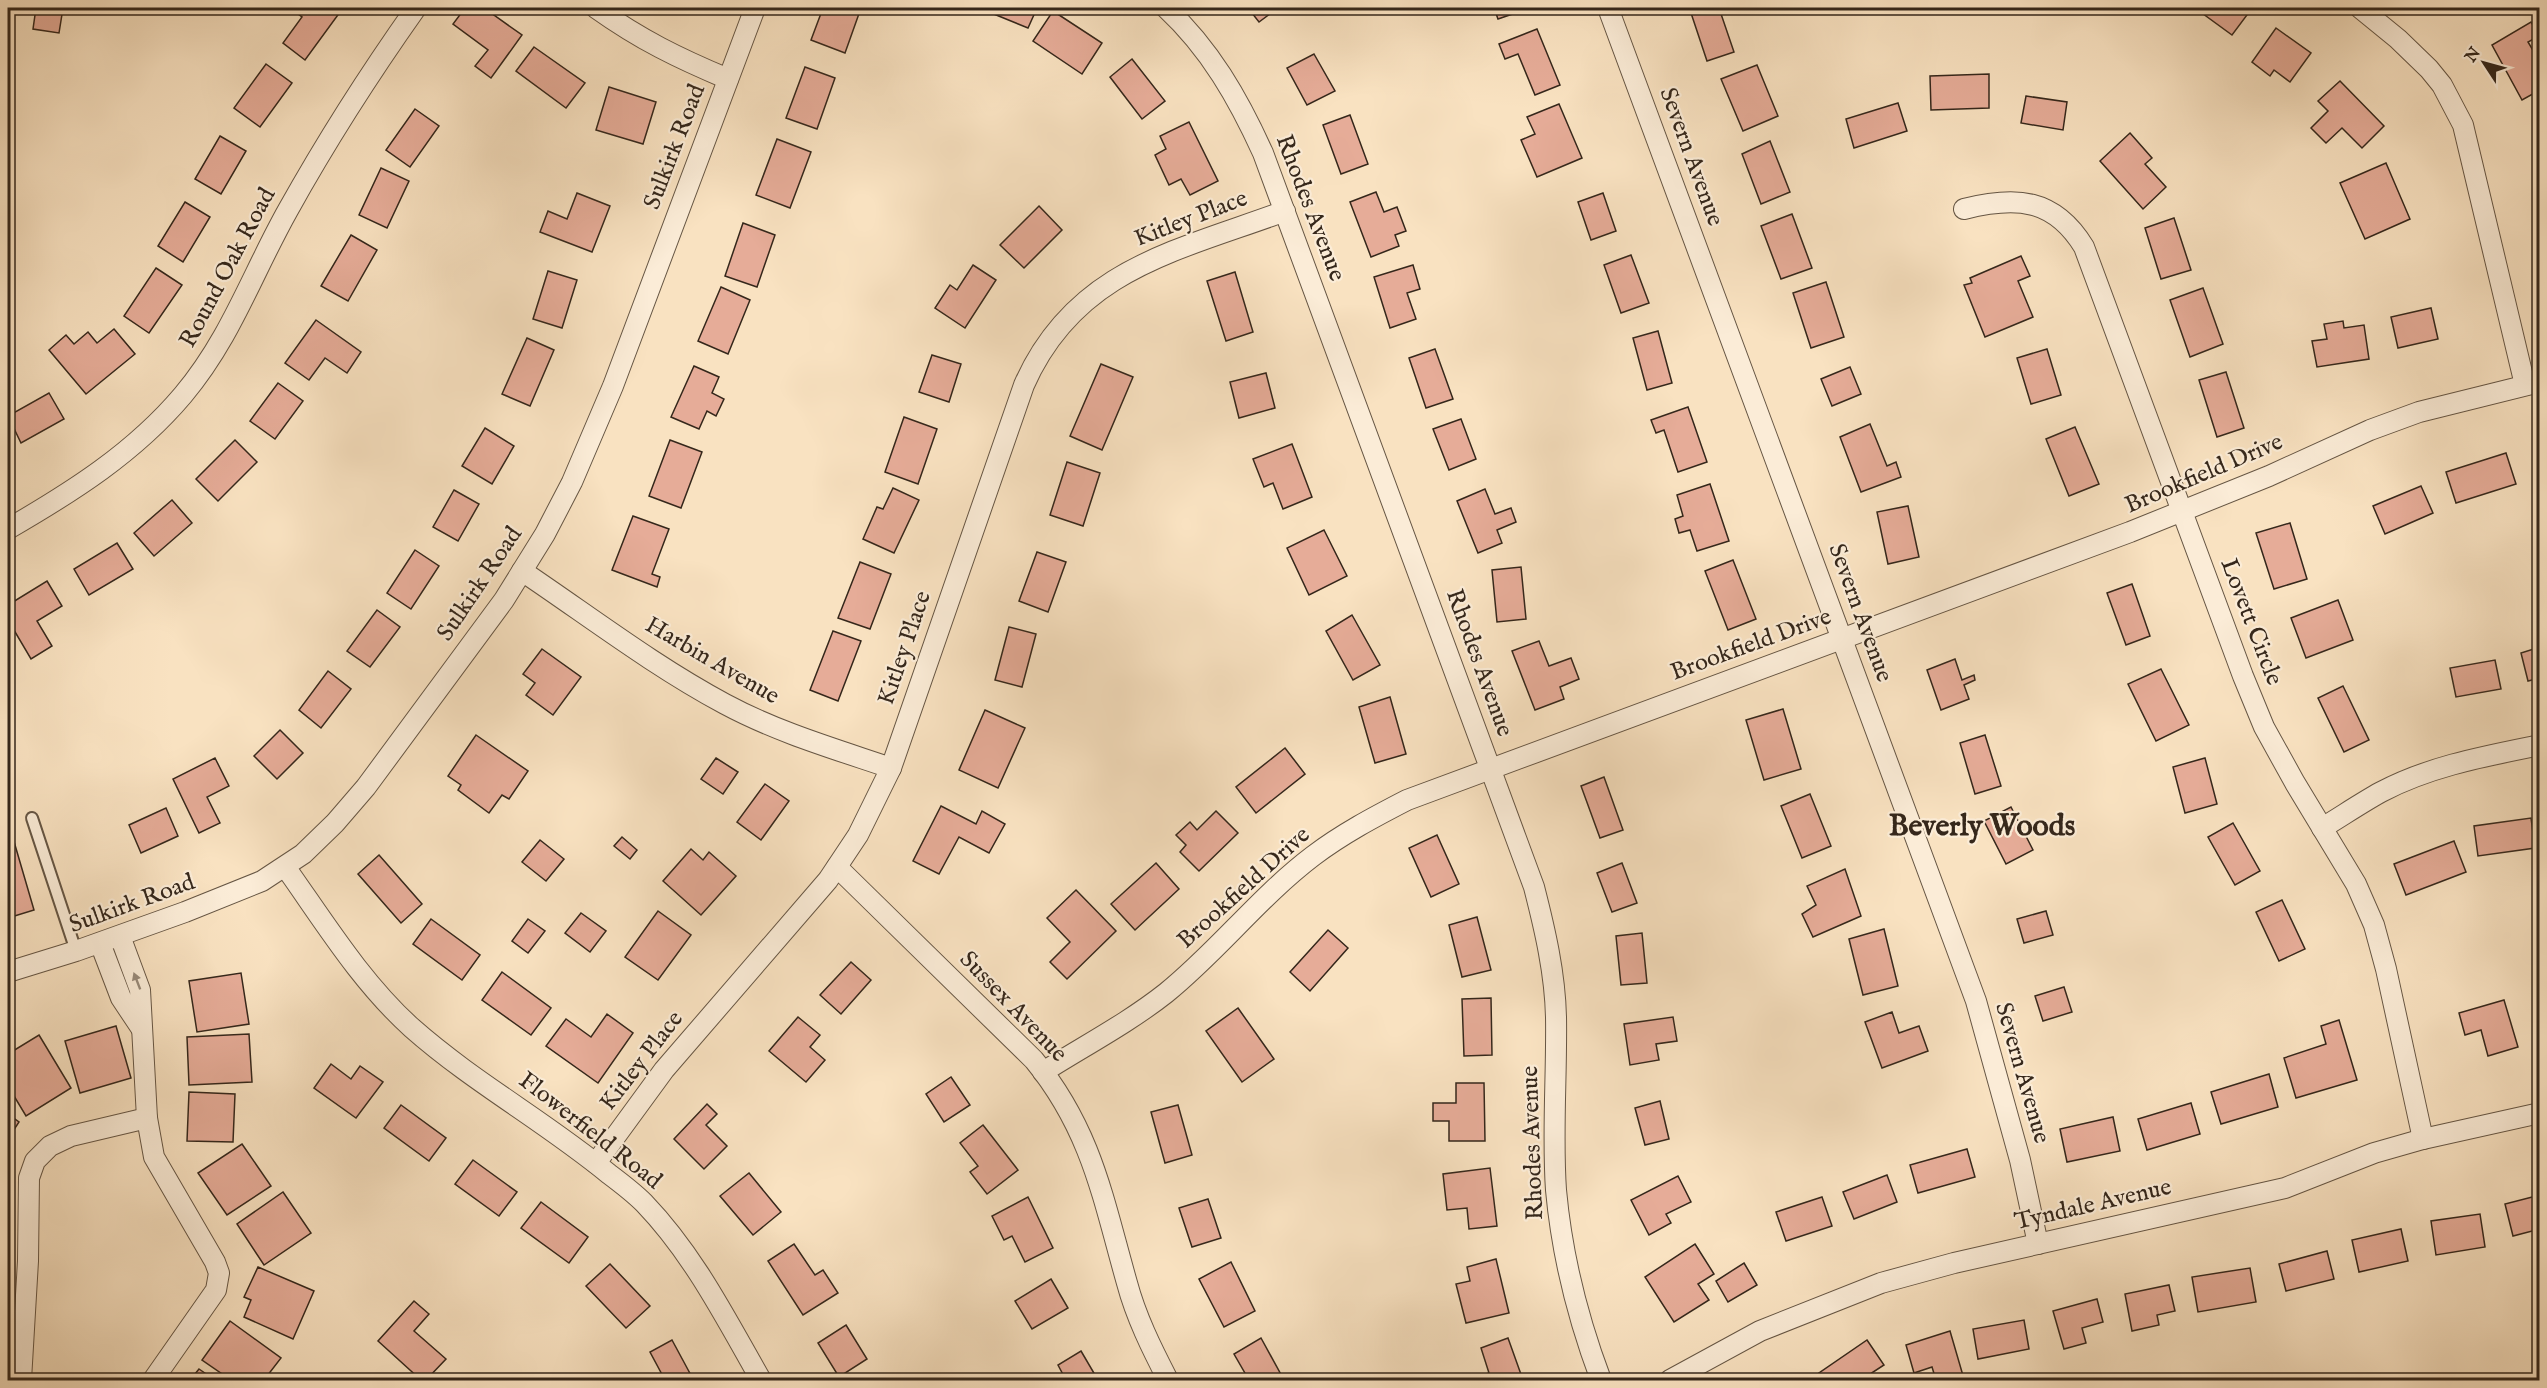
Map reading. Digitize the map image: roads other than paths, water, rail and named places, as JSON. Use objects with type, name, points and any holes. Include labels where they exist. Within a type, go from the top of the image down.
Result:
[{"type":"street","name":"Round Oak Road","points":[[8,529],[65,496],[110,465],[152,429],[198,377],[239,311],[287,212],[334,130],[359,89],[417,8]]},
{"type":"street","points":[[596,8],[665,52],[728,80]]},
{"type":"street","name":"Sulkirk Road","points":[[8,972],[120,936],[262,881],[286,868],[335,823],[366,787],[504,600],[544,534],[587,449],[755,8]]},
{"type":"street","name":"Rhodes Avenue","points":[[1166,8],[1199,42],[1241,105],[1263,153],[1534,887],[1551,958],[1556,1015],[1555,1160],[1564,1252],[1576,1309],[1601,1380]]},
{"type":"street","name":"Severn Avenue","points":[[1608,8],[1976,1001],[2020,1160],[2038,1244]]},
{"type":"street","points":[[2360,8],[2398,39],[2429,69],[2442,85],[2460,116],[2474,161],[2532,383]]},
{"type":"street","name":"Lovett Circle","points":[[1964,209],[1990,203],[2030,203],[2050,211],[2072,229],[2084,247],[2264,727],[2356,884],[2374,925],[2386,969],[2423,1139]]},
{"type":"street","name":"Kitley Place","points":[[596,1163],[664,1070],[837,867],[858,835],[891,768],[1024,385],[1050,339],[1073,312],[1097,291],[1126,272],[1285,212]]},
{"type":"street","name":"Brookfield Drive","points":[[1043,1072],[1167,993],[1273,891],[1312,857],[1358,826],[1407,800],[2182,511],[2269,476],[2370,430],[2419,412],[2532,383]]},
{"type":"street","name":"Harbin Avenue","points":[[522,571],[674,674],[725,704],[792,734],[891,768]]},
{"type":"street","points":[[2322,828],[2383,792],[2427,773],[2471,759],[2540,745]]},
{"type":"street","name":"Sussex Avenue","points":[[837,867],[1043,1072],[1077,1124],[1088,1147],[1104,1196],[1127,1285],[1145,1334],[1168,1380]]},
{"type":"street","name":"Flowerfield Road","points":[[286,868],[361,973],[413,1028],[464,1069],[596,1163],[664,1224],[697,1269],[762,1380]]},
{"type":"street","points":[[120,936],[140,990],[141,1028],[148,1094],[147,1118],[154,1157],[215,1262],[219,1273],[216,1290],[153,1380]]},
{"type":"street","points":[[100,943],[121,998],[141,1028]]},
{"type":"street","name":"Tyndale Avenue","points":[[1670,1380],[1760,1331],[1843,1296],[1954,1263],[2284,1188],[2374,1153],[2423,1139],[2540,1113]]},
{"type":"street","points":[[21,1380],[28,1261],[29,1178],[35,1161],[50,1146],[71,1136],[147,1118]]},
{"type":"lane","points":[[32,818],[76,951]]},
{"type":"district","name":"Beverly Woods","points":[[1982,827]]}]
